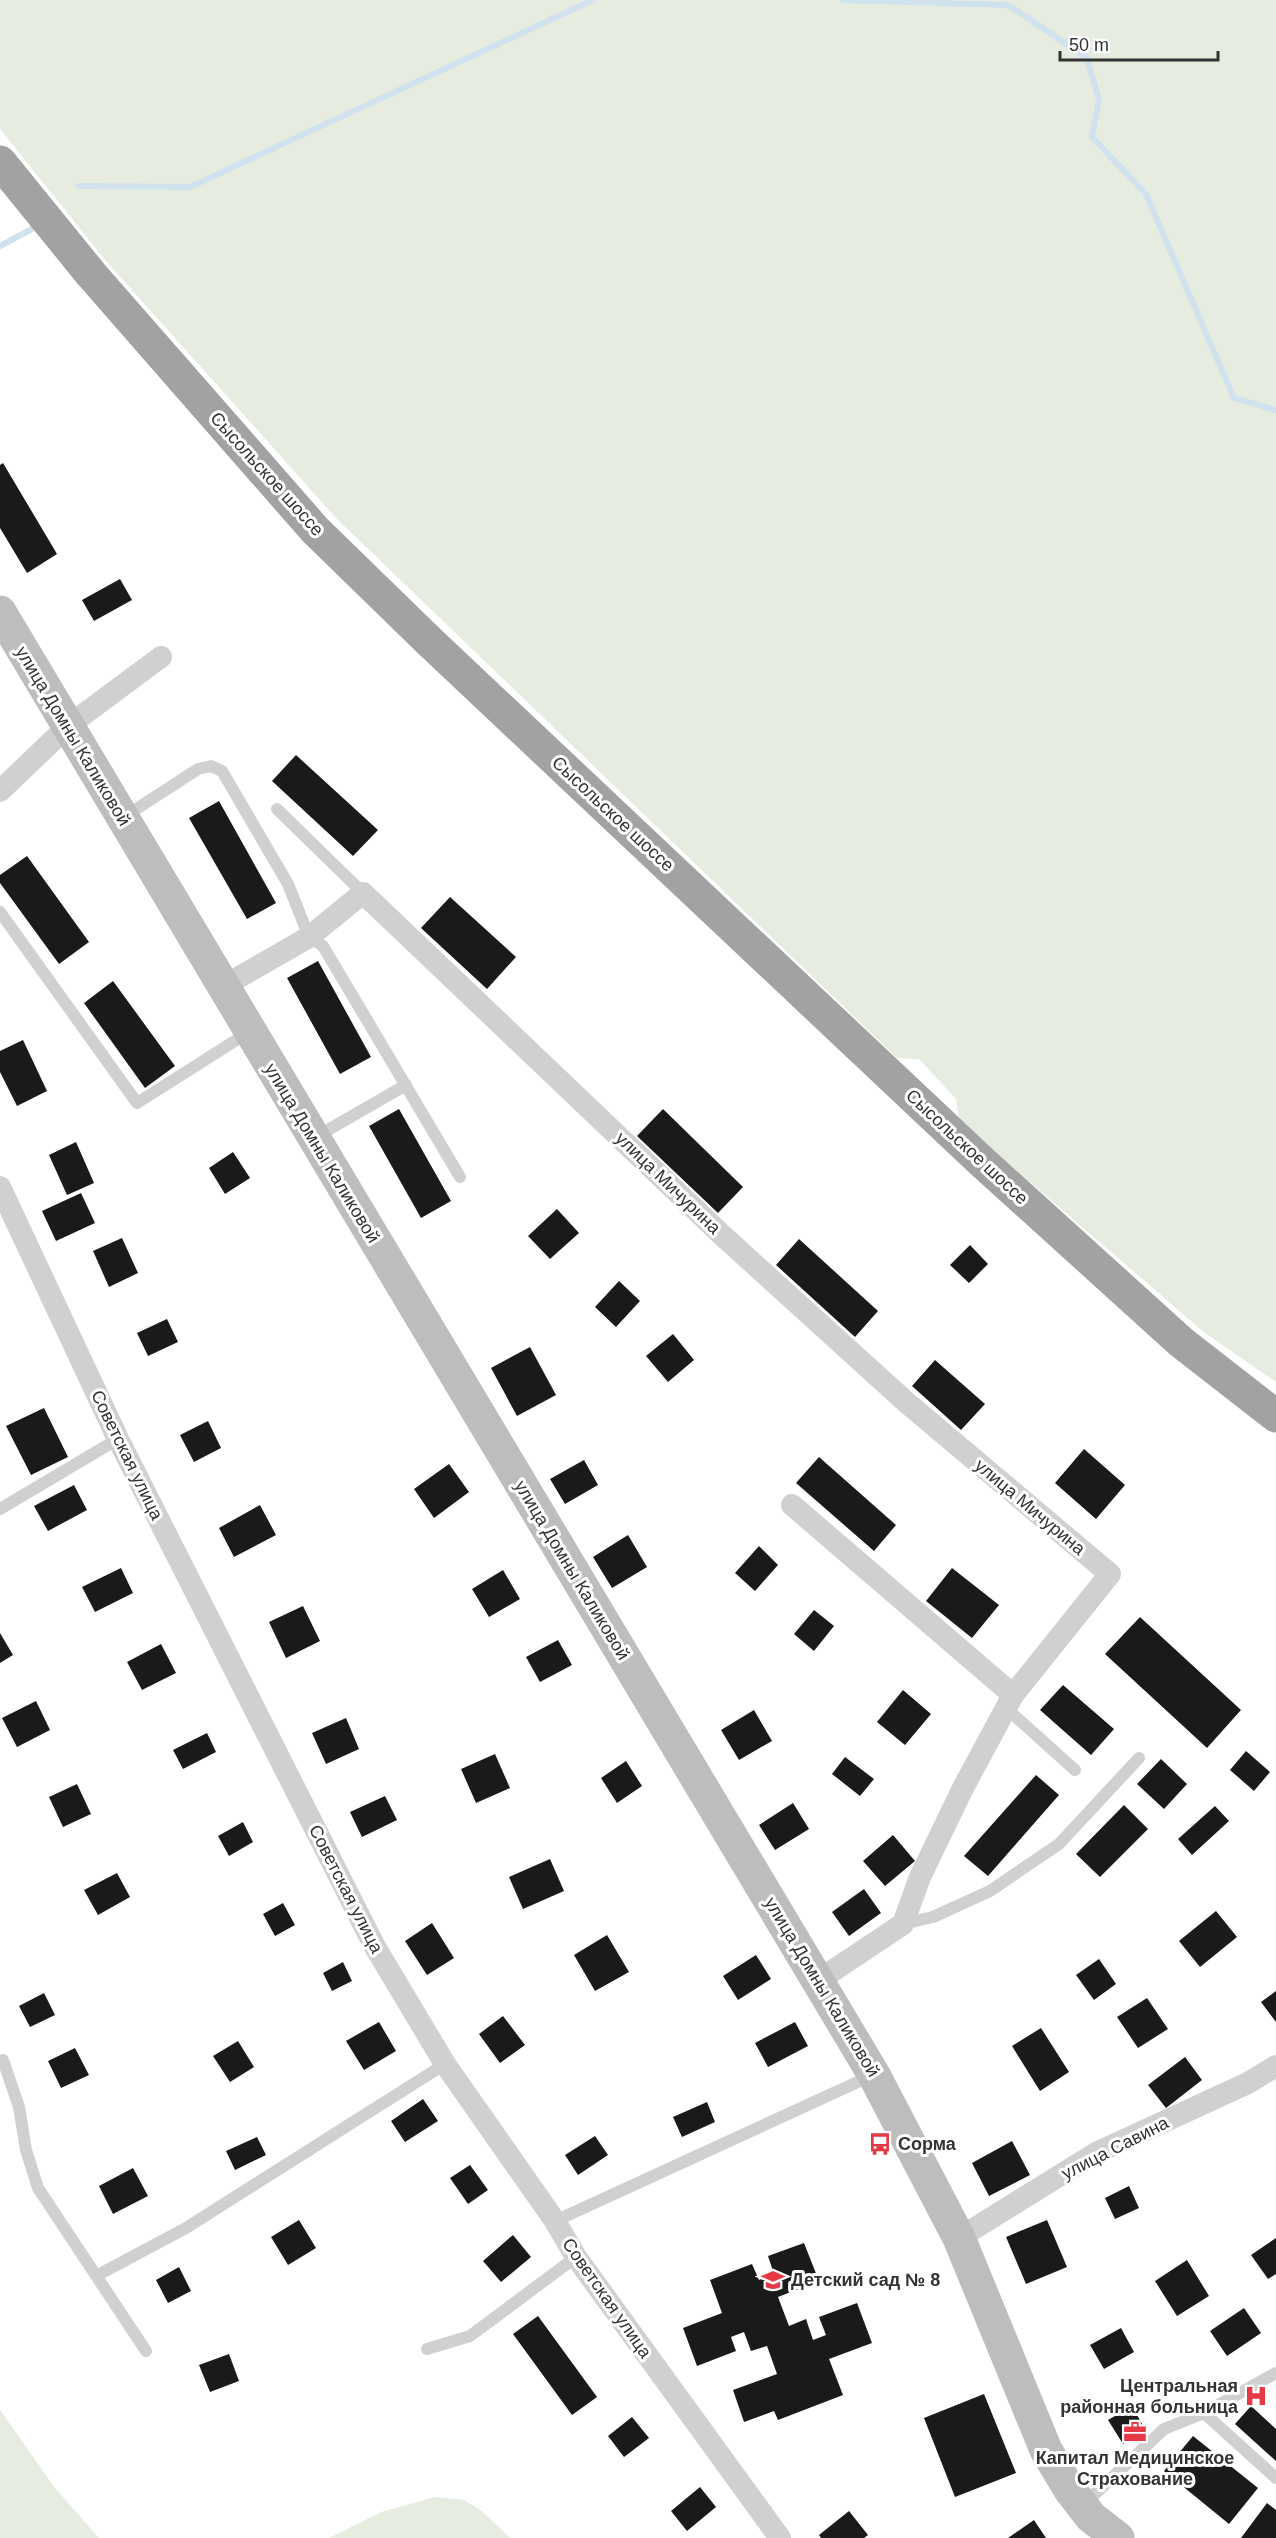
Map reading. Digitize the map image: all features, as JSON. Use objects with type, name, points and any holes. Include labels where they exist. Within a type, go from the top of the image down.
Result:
[{"type":"highway","name":"Сысольское шоссе","points":[[0,162],[91,274],[315,530],[429,641],[980,1160],[1181,1342],[1276,1416]]},
{"type":"main road","name":"улица Домны Каликовой","points":[[0,612],[222,987],[874,2074],[959,2238],[1046,2450],[1082,2506],[1091,2517],[1118,2538]]},
{"type":"street","points":[[0,791],[68,726],[160,657]]},
{"type":"street","points":[[222,987],[309,936],[363,893]]},
{"type":"street","name":"улица Мичурина","points":[[363,893],[722,1235],[906,1402],[1110,1574],[1010,1702]]},
{"type":"street","name":"Советская улица","points":[[0,1187],[118,1439],[375,1947],[445,2064],[555,2221],[576,2257],[780,2538]]},
{"type":"street","points":[[792,1505],[1010,1702],[963,1788],[920,1876],[903,1924],[819,1980]]},
{"type":"street","name":"улица Савина","points":[[959,2238],[1096,2153],[1248,2083],[1276,2066]]},
{"type":"lane","points":[[122,819],[198,769],[211,766],[222,771],[280,868],[309,936],[323,946],[460,1177]]},
{"type":"lane","points":[[277,809],[363,893]]},
{"type":"lane","points":[[0,912],[137,1103],[249,1032]]},
{"type":"lane","points":[[313,1138],[406,1085]]},
{"type":"lane","points":[[0,1509],[118,1439]]},
{"type":"lane","points":[[1010,1702],[1075,1770]]},
{"type":"lane","points":[[903,1924],[933,1917],[990,1891],[1059,1844],[1139,1758]]},
{"type":"lane","points":[[3,2060],[19,2108],[26,2150],[38,2188],[146,2351]]},
{"type":"lane","points":[[96,2276],[186,2228],[445,2064]]},
{"type":"lane","points":[[555,2221],[874,2074]]},
{"type":"lane","points":[[427,2349],[470,2336],[576,2257]]},
{"type":"lane","points":[[1082,2506],[1164,2429],[1204,2413],[1276,2373]]},
{"type":"lane","points":[[1204,2413],[1276,2478]]},
{"type":"shaded area","points":[[0,0],[1276,0],[1276,1382],[1205,1333],[959,1121],[956,1099],[919,1059],[897,1058],[337,519],[106,261],[0,129]]},
{"type":"shaded area","points":[[0,2410],[55,2488],[99,2538],[0,2538]]},
{"type":"shaded area","points":[[435,2497],[464,2500],[482,2511],[510,2538],[329,2538],[381,2512]]},
{"type":"building","points":[[3,463],[57,554],[27,573],[0,528],[0,465]]},
{"type":"building","points":[[120,579],[132,600],[94,621],[82,600]]},
{"type":"building","points":[[296,755],[378,830],[353,856],[272,781]]},
{"type":"building","points":[[219,801],[276,903],[247,919],[189,818]]},
{"type":"building","points":[[27,856],[89,942],[59,964],[0,883],[0,875]]},
{"type":"building","points":[[450,897],[516,957],[487,989],[421,928]]},
{"type":"building","points":[[318,961],[371,1057],[340,1074],[287,978]]},
{"type":"building","points":[[113,981],[175,1066],[145,1088],[84,1003]]},
{"type":"building","points":[[23,1040],[47,1091],[17,1106],[0,1072],[0,1051]]},
{"type":"building","points":[[399,1109],[451,1201],[421,1218],[369,1126]]},
{"type":"building","points":[[663,1109],[743,1187],[718,1213],[637,1136]]},
{"type":"building","points":[[76,1142],[94,1183],[67,1195],[49,1155]]},
{"type":"building","points":[[233,1152],[250,1178],[225,1194],[209,1168]]},
{"type":"building","points":[[81,1193],[95,1223],[56,1241],[42,1211]]},
{"type":"building","points":[[557,1209],[579,1233],[550,1259],[528,1236]]},
{"type":"building","points":[[122,1238],[138,1273],[109,1287],[93,1251]]},
{"type":"building","points":[[799,1239],[878,1311],[855,1337],[776,1265]]},
{"type":"building","points":[[970,1245],[988,1264],[969,1283],[950,1265]]},
{"type":"building","points":[[619,1281],[640,1301],[616,1327],[595,1307]]},
{"type":"building","points":[[167,1319],[178,1342],[148,1356],[137,1333]]},
{"type":"building","points":[[673,1334],[694,1360],[668,1382],[646,1356]]},
{"type":"building","points":[[530,1347],[556,1395],[517,1416],[491,1368]]},
{"type":"building","points":[[935,1360],[985,1404],[961,1430],[912,1386]]},
{"type":"building","points":[[44,1408],[68,1457],[31,1475],[6,1426]]},
{"type":"building","points":[[208,1421],[221,1448],[194,1462],[180,1435]]},
{"type":"building","points":[[1084,1449],[1125,1485],[1096,1519],[1055,1483]]},
{"type":"building","points":[[819,1457],[896,1525],[874,1551],[796,1483]]},
{"type":"building","points":[[584,1460],[598,1485],[565,1504],[550,1479]]},
{"type":"building","points":[[449,1464],[469,1492],[434,1518],[414,1489]]},
{"type":"building","points":[[74,1485],[87,1510],[48,1531],[34,1506]]},
{"type":"building","points":[[260,1505],[276,1535],[234,1557],[219,1528]]},
{"type":"building","points":[[628,1535],[647,1567],[612,1588],[593,1557]]},
{"type":"building","points":[[759,1546],[778,1565],[755,1591],[735,1573]]},
{"type":"building","points":[[121,1568],[133,1593],[95,1612],[82,1587]]},
{"type":"building","points":[[952,1568],[999,1605],[972,1638],[926,1601]]},
{"type":"building","points":[[503,1570],[520,1599],[489,1617],[472,1589]]},
{"type":"building","points":[[303,1606],[320,1641],[286,1658],[269,1622]]},
{"type":"building","points":[[814,1610],[834,1626],[814,1651],[794,1634]]},
{"type":"building","points":[[1140,1617],[1241,1710],[1207,1748],[1105,1654]]},
{"type":"building","points":[[0,1633],[13,1655],[0,1663]]},
{"type":"building","points":[[558,1640],[572,1665],[540,1682],[526,1657]]},
{"type":"building","points":[[161,1644],[176,1673],[142,1690],[127,1662]]},
{"type":"building","points":[[1063,1685],[1114,1729],[1091,1755],[1040,1710]]},
{"type":"building","points":[[903,1690],[931,1714],[905,1745],[877,1722]]},
{"type":"building","points":[[36,1701],[50,1730],[17,1747],[2,1718]]},
{"type":"building","points":[[754,1710],[772,1741],[739,1760],[721,1730]]},
{"type":"building","points":[[346,1718],[359,1749],[326,1764],[312,1733]]},
{"type":"building","points":[[207,1733],[216,1752],[183,1769],[173,1750]]},
{"type":"building","points":[[1246,1751],[1270,1772],[1254,1791],[1230,1770]]},
{"type":"building","points":[[495,1754],[510,1788],[476,1803],[461,1769]]},
{"type":"building","points":[[845,1757],[874,1779],[860,1796],[832,1774]]},
{"type":"building","points":[[1161,1759],[1187,1784],[1164,1809],[1137,1784]]},
{"type":"building","points":[[626,1761],[642,1786],[617,1803],[601,1778]]},
{"type":"building","points":[[1036,1775],[1059,1795],[988,1876],[964,1856]]},
{"type":"building","points":[[77,1784],[91,1814],[63,1827],[49,1797]]},
{"type":"building","points":[[385,1796],[397,1820],[362,1837],[350,1812]]},
{"type":"building","points":[[793,1803],[809,1829],[775,1850],[759,1825]]},
{"type":"building","points":[[1124,1805],[1148,1829],[1100,1877],[1076,1854]]},
{"type":"building","points":[[1215,1806],[1229,1821],[1192,1855],[1178,1839]]},
{"type":"building","points":[[243,1822],[253,1842],[229,1856],[218,1836]]},
{"type":"building","points":[[893,1835],[915,1861],[885,1886],[863,1861]]},
{"type":"building","points":[[550,1859],[564,1891],[523,1909],[509,1877]]},
{"type":"building","points":[[117,1873],[130,1897],[98,1915],[84,1890]]},
{"type":"building","points":[[864,1889],[881,1913],[849,1936],[832,1912]]},
{"type":"building","points":[[283,1903],[295,1925],[275,1936],[263,1914]]},
{"type":"building","points":[[1216,1911],[1237,1937],[1200,1967],[1179,1941]]},
{"type":"building","points":[[432,1923],[454,1958],[427,1975],[405,1941]]},
{"type":"building","points":[[607,1935],[629,1972],[595,1991],[574,1955]]},
{"type":"building","points":[[756,1955],[771,1979],[738,2000],[723,1976]]},
{"type":"building","points":[[1099,1959],[1116,1984],[1094,2000],[1076,1975]]},
{"type":"building","points":[[343,1962],[352,1981],[332,1991],[323,1973]]},
{"type":"building","points":[[1276,1991],[1276,2022],[1261,2002]]},
{"type":"building","points":[[44,1993],[55,2015],[30,2027],[19,2006]]},
{"type":"building","points":[[1147,1998],[1168,2029],[1138,2048],[1117,2017]]},
{"type":"building","points":[[503,2016],[525,2045],[500,2063],[479,2034]]},
{"type":"building","points":[[379,2022],[396,2051],[364,2070],[346,2041]]},
{"type":"building","points":[[795,2022],[808,2046],[768,2067],[755,2043]]},
{"type":"building","points":[[1041,2028],[1069,2072],[1040,2091],[1012,2046]]},
{"type":"building","points":[[238,2041],[254,2067],[230,2082],[213,2056]]},
{"type":"building","points":[[75,2048],[89,2075],[61,2088],[48,2061]]},
{"type":"building","points":[[1185,2057],[1202,2080],[1166,2108],[1148,2085]]},
{"type":"building","points":[[423,2099],[438,2121],[405,2142],[391,2121]]},
{"type":"building","points":[[707,2102],[715,2122],[682,2137],[673,2117]]},
{"type":"building","points":[[595,2136],[608,2155],[578,2175],[565,2155]]},
{"type":"building","points":[[257,2137],[266,2155],[235,2170],[226,2151]]},
{"type":"building","points":[[1012,2141],[1030,2175],[989,2196],[972,2163]]},
{"type":"building","points":[[470,2165],[488,2190],[468,2204],[450,2178]]},
{"type":"building","points":[[133,2168],[148,2196],[113,2214],[99,2186]]},
{"type":"building","points":[[1129,2186],[1139,2208],[1115,2219],[1105,2198]]},
{"type":"building","points":[[299,2220],[316,2248],[288,2265],[271,2237]]},
{"type":"building","points":[[1047,2220],[1067,2267],[1026,2284],[1006,2237]]},
{"type":"building","points":[[513,2235],[531,2257],[501,2282],[483,2261]]},
{"type":"building","points":[[1276,2238],[1276,2274],[1268,2279],[1251,2255]]},
{"type":"building","points":[[804,2243],[819,2281],[778,2297],[789,2326],[806,2319],[813,2340],[826,2335],[819,2317],[857,2303],[872,2343],[829,2359],[843,2395],[778,2420],[774,2411],[744,2422],[733,2390],[777,2374],[767,2346],[751,2351],[744,2332],[731,2337],[736,2351],[697,2366],[683,2328],[722,2313],[710,2280],[752,2264],[759,2280],[774,2274],[768,2256]]},
{"type":"building","points":[[1187,2260],[1209,2296],[1177,2316],[1155,2281]]},
{"type":"building","points":[[179,2267],[191,2291],[168,2303],[156,2280]]},
{"type":"building","points":[[1244,2308],[1261,2333],[1227,2356],[1210,2331]]},
{"type":"building","points":[[538,2316],[597,2397],[572,2415],[513,2334]]},
{"type":"building","points":[[1121,2328],[1134,2352],[1104,2369],[1090,2345]]},
{"type":"building","points":[[229,2354],[239,2381],[210,2392],[199,2365]]},
{"type":"building","points":[[984,2394],[1016,2473],[955,2497],[924,2418]]},
{"type":"building","points":[[1132,2406],[1146,2431],[1123,2444],[1108,2420]]},
{"type":"building","points":[[1251,2406],[1276,2429],[1276,2461],[1235,2424]]},
{"type":"building","points":[[632,2417],[649,2438],[624,2457],[608,2436]]},
{"type":"building","points":[[1193,2436],[1258,2488],[1229,2524],[1164,2471]]},
{"type":"building","points":[[700,2487],[716,2507],[687,2531],[671,2511]]},
{"type":"building","points":[[1267,2503],[1276,2510],[1276,2538],[1241,2538]]},
{"type":"building","points":[[849,2511],[868,2535],[864,2538],[821,2538],[819,2535]]},
{"type":"building","points":[[1034,2520],[1046,2538],[1008,2538]]},
{"type":"waterway","points":[[79,186],[190,187],[593,0]]},
{"type":"waterway","points":[[843,0],[1008,5],[1086,57],[1099,99],[1092,137],[1146,194],[1234,398],[1276,410]]},
{"type":"waterway","points":[[0,246],[32,229]]},
{"type":"place","name":"Сорма","points":[[880,2144]]},
{"type":"place","name":"Детский сад № 8","points":[[773,2280]]},
{"type":"place","name":"Центральная районная больница","points":[[1256,2396]]},
{"type":"place","name":"Капитал Медицинское Страхование","points":[[1135,2432]]}]
